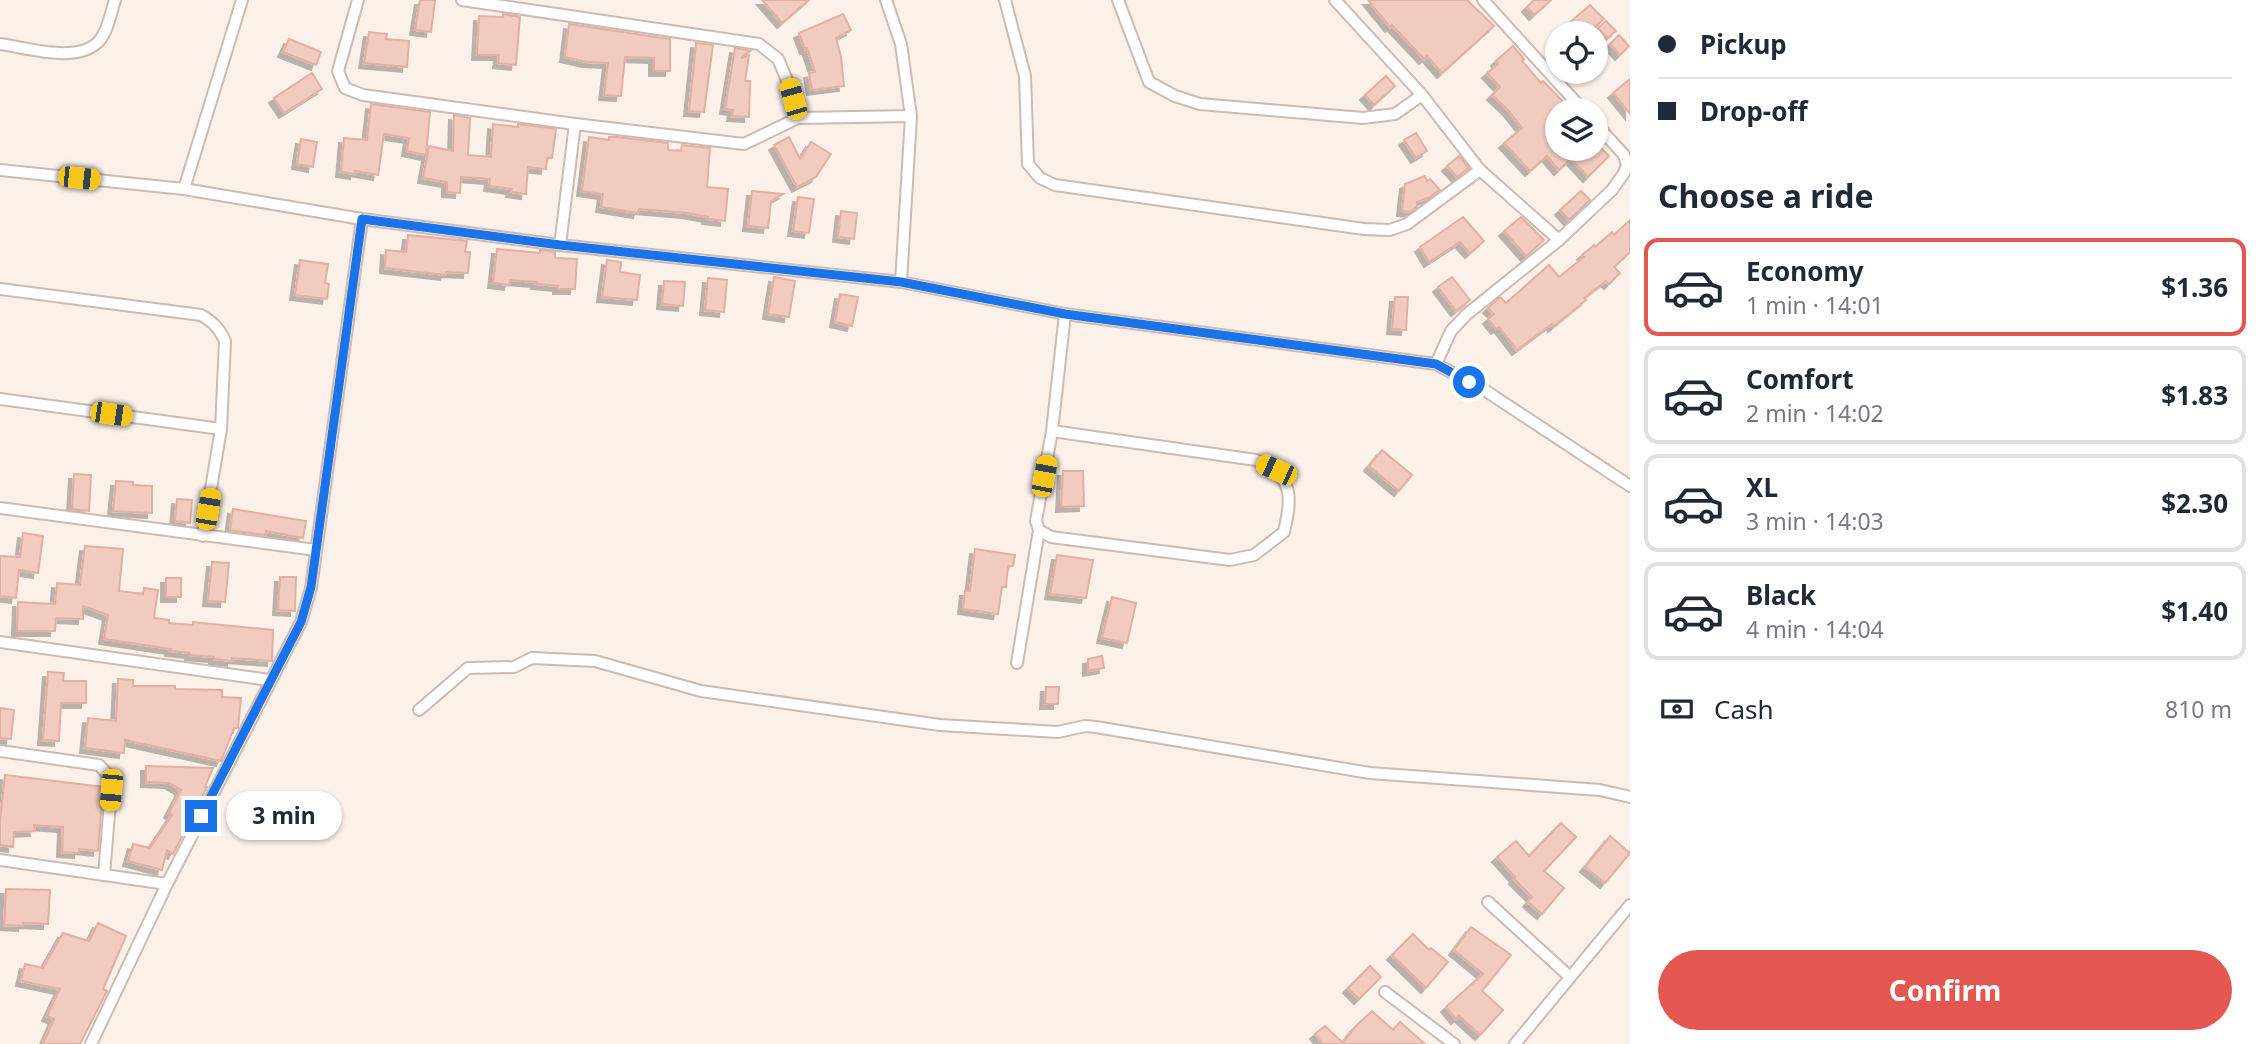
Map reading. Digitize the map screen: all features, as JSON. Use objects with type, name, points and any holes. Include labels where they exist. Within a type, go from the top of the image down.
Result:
[{"type":"street","points":[[0,44],[69,54],[87,51],[102,39],[115,0]]},
{"type":"street","points":[[184,189],[242,0]]},
{"type":"street","points":[[358,0],[338,71],[345,88],[363,95],[744,144],[798,118],[911,116]]},
{"type":"street","points":[[462,0],[759,44],[778,59],[798,118]]},
{"type":"street","points":[[886,0],[901,44],[911,116],[901,282]]},
{"type":"street","points":[[1005,0],[1025,76],[1028,164],[1040,178],[1055,184],[1364,229],[1390,230],[1407,224],[1480,170]]},
{"type":"street","points":[[1118,0],[1149,82],[1175,96],[1200,104],[1363,118],[1395,114],[1422,94]]},
{"type":"street","points":[[1335,0],[1422,94],[1480,170],[1559,240]]},
{"type":"street","points":[[1483,0],[1572,98]]},
{"type":"street","points":[[560,245],[575,124]]},
{"type":"street","points":[[1436,364],[1451,331],[1466,315],[1559,240],[1612,190],[1624,173],[1626,165],[1624,155],[1608,137]]},
{"type":"street","points":[[0,170],[184,189],[362,219],[560,245],[901,282],[1065,314],[1436,364],[1486,391],[1630,486]]},
{"type":"street","points":[[91,1044],[167,884],[301,622],[311,587],[362,219]]},
{"type":"street","points":[[0,289],[201,315],[220,330],[225,341],[221,429],[203,536]]},
{"type":"street","points":[[1052,430],[1256,460],[1276,470],[1286,485],[1290,503],[1284,533],[1254,555],[1230,560],[1051,537],[1040,530],[1036,521],[1052,430],[1065,314]]},
{"type":"street","points":[[0,399],[221,429]]},
{"type":"street","points":[[0,508],[316,550]]},
{"type":"street","points":[[1017,663],[1040,530]]},
{"type":"street","points":[[0,642],[270,680]]},
{"type":"street","points":[[419,710],[468,668],[514,667],[532,658],[595,660],[701,691],[940,725],[1058,732],[1085,726],[1096,727],[1370,772],[1600,790],[1630,797]]},
{"type":"street","points":[[0,751],[99,765],[109,776],[111,790],[104,875]]},
{"type":"street","points":[[0,860],[167,884]]},
{"type":"street","points":[[1488,902],[1570,977]]},
{"type":"street","points":[[1515,1044],[1630,905]]},
{"type":"street","points":[[1385,992],[1454,1044]]},
{"type":"building","points":[[420,0],[435,0],[431,32],[415,30]]},
{"type":"building","points":[[762,0],[809,0],[782,23]]},
{"type":"building","points":[[1368,0],[1467,0],[1494,26],[1442,73],[1427,56],[1424,59],[1392,25],[1390,27]]},
{"type":"building","points":[[1534,0],[1551,0],[1534,15],[1527,7]]},
{"type":"building","points":[[1590,5],[1604,19],[1602,21],[1571,21]]},
{"type":"building","points":[[503,14],[520,17],[516,65],[498,63],[499,55],[477,55],[479,16],[503,17]]},
{"type":"building","points":[[843,14],[851,30],[836,38],[844,86],[812,90],[809,73],[815,72],[799,33]]},
{"type":"building","points":[[1608,23],[1616,31],[1608,37]]},
{"type":"building","points":[[569,24],[670,39],[670,71],[654,71],[654,58],[625,57],[621,96],[604,95],[608,63],[565,57]]},
{"type":"building","points":[[369,32],[387,34],[386,39],[409,41],[407,67],[364,63]]},
{"type":"building","points":[[1619,35],[1629,46],[1620,55],[1610,44]]},
{"type":"building","points":[[289,39],[321,52],[316,65],[283,52]]},
{"type":"building","points":[[696,43],[713,45],[704,112],[689,111]]},
{"type":"building","points":[[1513,46],[1541,83],[1543,81],[1559,98],[1545,98],[1545,158],[1530,171],[1504,143],[1522,128],[1492,95],[1500,87],[1487,73],[1498,64],[1496,61]]},
{"type":"building","points":[[735,48],[750,51],[741,58],[749,55],[745,81],[750,81],[749,117],[732,116],[733,110],[725,109]]},
{"type":"building","points":[[312,73],[322,89],[284,113],[274,98]]},
{"type":"building","points":[[1386,76],[1395,86],[1374,105],[1365,95]]},
{"type":"building","points":[[1630,79],[1630,114],[1613,93]]},
{"type":"building","points":[[371,104],[430,112],[426,155],[407,151],[409,138],[384,134],[378,175],[355,171],[355,174],[341,172],[344,138],[367,140]]},
{"type":"building","points":[[454,115],[470,118],[468,155],[491,157],[493,124],[518,127],[518,124],[556,129],[552,158],[547,158],[546,169],[528,167],[526,194],[489,186],[490,179],[461,177],[460,193],[447,192],[447,182],[423,178],[429,146],[453,151]]},
{"type":"building","points":[[1416,133],[1427,151],[1416,158],[1404,140]]},
{"type":"building","points":[[589,137],[609,140],[609,137],[617,137],[668,143],[668,150],[681,151],[682,145],[710,148],[707,187],[728,189],[725,221],[687,213],[639,209],[638,213],[601,207],[603,194],[582,191]]},
{"type":"building","points":[[789,137],[800,159],[811,142],[831,154],[816,177],[797,187],[774,145]]},
{"type":"building","points":[[301,139],[317,142],[313,167],[297,164]]},
{"type":"building","points":[[1459,156],[1469,168],[1457,177],[1447,166]]},
{"type":"building","points":[[1551,161],[1569,161],[1559,170]]},
{"type":"building","points":[[1573,161],[1604,161],[1588,177]]},
{"type":"building","points":[[1425,176],[1427,181],[1430,179],[1440,190],[1417,202],[1417,207],[1410,212],[1402,211],[1405,184]]},
{"type":"building","points":[[752,191],[783,194],[771,201],[768,228],[748,226]]},
{"type":"building","points":[[1581,191],[1590,200],[1569,220],[1560,210]]},
{"type":"building","points":[[798,197],[814,199],[809,233],[793,231]]},
{"type":"building","points":[[841,211],[857,213],[854,239],[838,237]]},
{"type":"building","points":[[1463,217],[1484,241],[1470,253],[1460,242],[1429,262],[1420,247]]},
{"type":"building","points":[[1521,217],[1544,240],[1526,256],[1504,231]]},
{"type":"building","points":[[1630,220],[1630,252],[1614,267],[1620,273],[1609,284],[1606,281],[1584,298],[1586,300],[1553,327],[1552,324],[1517,350],[1499,327],[1496,329],[1488,319],[1494,314],[1488,308],[1500,297],[1506,303],[1549,265],[1559,277],[1584,257],[1582,255],[1594,245],[1595,247],[1612,232],[1614,235]]},
{"type":"building","points":[[408,235],[467,241],[465,252],[470,252],[468,273],[446,272],[445,275],[385,268],[386,250],[406,252]]},
{"type":"building","points":[[497,249],[540,253],[540,250],[555,252],[555,258],[577,259],[575,289],[558,289],[558,286],[536,284],[537,282],[510,280],[509,285],[493,283]]},
{"type":"building","points":[[300,260],[328,264],[325,283],[329,284],[327,299],[295,295]]},
{"type":"building","points":[[607,260],[621,262],[620,272],[640,275],[637,300],[602,297]]},
{"type":"building","points":[[774,277],[795,281],[789,317],[768,314]]},
{"type":"building","points":[[1452,277],[1470,300],[1456,311],[1438,287]]},
{"type":"building","points":[[708,278],[727,280],[724,312],[705,310]]},
{"type":"building","points":[[664,281],[685,282],[683,306],[662,304]]},
{"type":"building","points":[[840,294],[858,297],[852,326],[835,322]]},
{"type":"building","points":[[1395,297],[1408,297],[1406,330],[1392,329]]},
{"type":"building","points":[[1382,450],[1412,475],[1399,491],[1369,466]]},
{"type":"building","points":[[1063,471],[1083,471],[1084,506],[1061,507]]},
{"type":"building","points":[[74,474],[91,475],[89,511],[72,509]]},
{"type":"building","points":[[116,481],[152,486],[152,513],[113,511]]},
{"type":"building","points":[[177,499],[192,500],[190,523],[175,521]]},
{"type":"building","points":[[233,509],[306,521],[303,538],[266,531],[265,535],[230,530]]},
{"type":"building","points":[[23,533],[43,536],[38,573],[19,570],[16,598],[0,596],[0,556],[20,557]]},
{"type":"building","points":[[85,546],[123,549],[119,591],[143,594],[144,588],[158,590],[154,618],[169,620],[169,623],[193,625],[193,622],[273,630],[272,661],[214,659],[170,651],[171,649],[104,639],[108,615],[83,606],[83,619],[56,618],[55,631],[17,631],[18,602],[55,604],[57,583],[80,585]]},
{"type":"building","points":[[975,549],[1015,555],[1013,566],[1008,566],[1006,587],[1002,587],[998,614],[963,609],[965,591],[970,591]]},
{"type":"building","points":[[1057,555],[1093,560],[1086,598],[1050,594]]},
{"type":"building","points":[[212,562],[229,563],[225,602],[208,601]]},
{"type":"building","points":[[280,577],[296,577],[295,611],[278,610]]},
{"type":"building","points":[[166,578],[181,578],[181,597],[166,597]]},
{"type":"building","points":[[1112,597],[1136,603],[1127,643],[1102,638]]},
{"type":"building","points":[[1102,656],[1104,668],[1088,671],[1088,659]]},
{"type":"building","points":[[48,672],[64,673],[63,681],[86,681],[86,703],[61,703],[59,741],[43,740]]},
{"type":"building","points":[[118,679],[133,680],[133,686],[222,690],[222,697],[241,698],[238,728],[234,728],[221,761],[125,740],[124,753],[85,748],[88,718],[116,721]]},
{"type":"building","points":[[1046,687],[1059,687],[1058,704],[1045,704]]},
{"type":"building","points":[[0,708],[14,710],[11,739],[0,738]]},
{"type":"building","points":[[146,766],[213,768],[207,787],[173,854],[167,850],[162,870],[128,861],[133,844],[150,848],[172,815],[169,813],[181,790],[169,783],[146,782]]},
{"type":"building","points":[[5,775],[103,787],[98,851],[79,849],[79,853],[62,852],[63,827],[34,825],[35,831],[14,832],[13,847],[0,845]]},
{"type":"building","points":[[1561,823],[1576,837],[1544,871],[1564,888],[1542,914],[1528,902],[1532,897],[1497,857],[1516,841],[1529,856]]},
{"type":"building","points":[[1610,836],[1630,853],[1605,883],[1585,867]]},
{"type":"building","points":[[6,889],[50,890],[48,924],[4,925]]},
{"type":"building","points":[[98,923],[126,936],[103,989],[107,991],[80,1044],[43,1044],[54,1019],[47,1016],[60,989],[21,981],[25,964],[43,968],[63,933],[89,941]]},
{"type":"building","points":[[1471,927],[1511,955],[1482,991],[1503,1010],[1480,1035],[1459,1016],[1456,1019],[1446,1007],[1483,974],[1454,950]]},
{"type":"building","points":[[1413,934],[1429,950],[1431,948],[1448,962],[1426,988],[1392,955]]},
{"type":"building","points":[[1370,966],[1381,977],[1359,999],[1348,988]]},
{"type":"building","points":[[1372,1011],[1393,1030],[1400,1022],[1425,1044],[1323,1044],[1315,1034],[1325,1026],[1343,1043]]},
{"type":"route","points":[[201,816],[301,622],[311,587],[362,219],[560,245],[901,282],[1065,314],[1436,364],[1469,382]]}]
